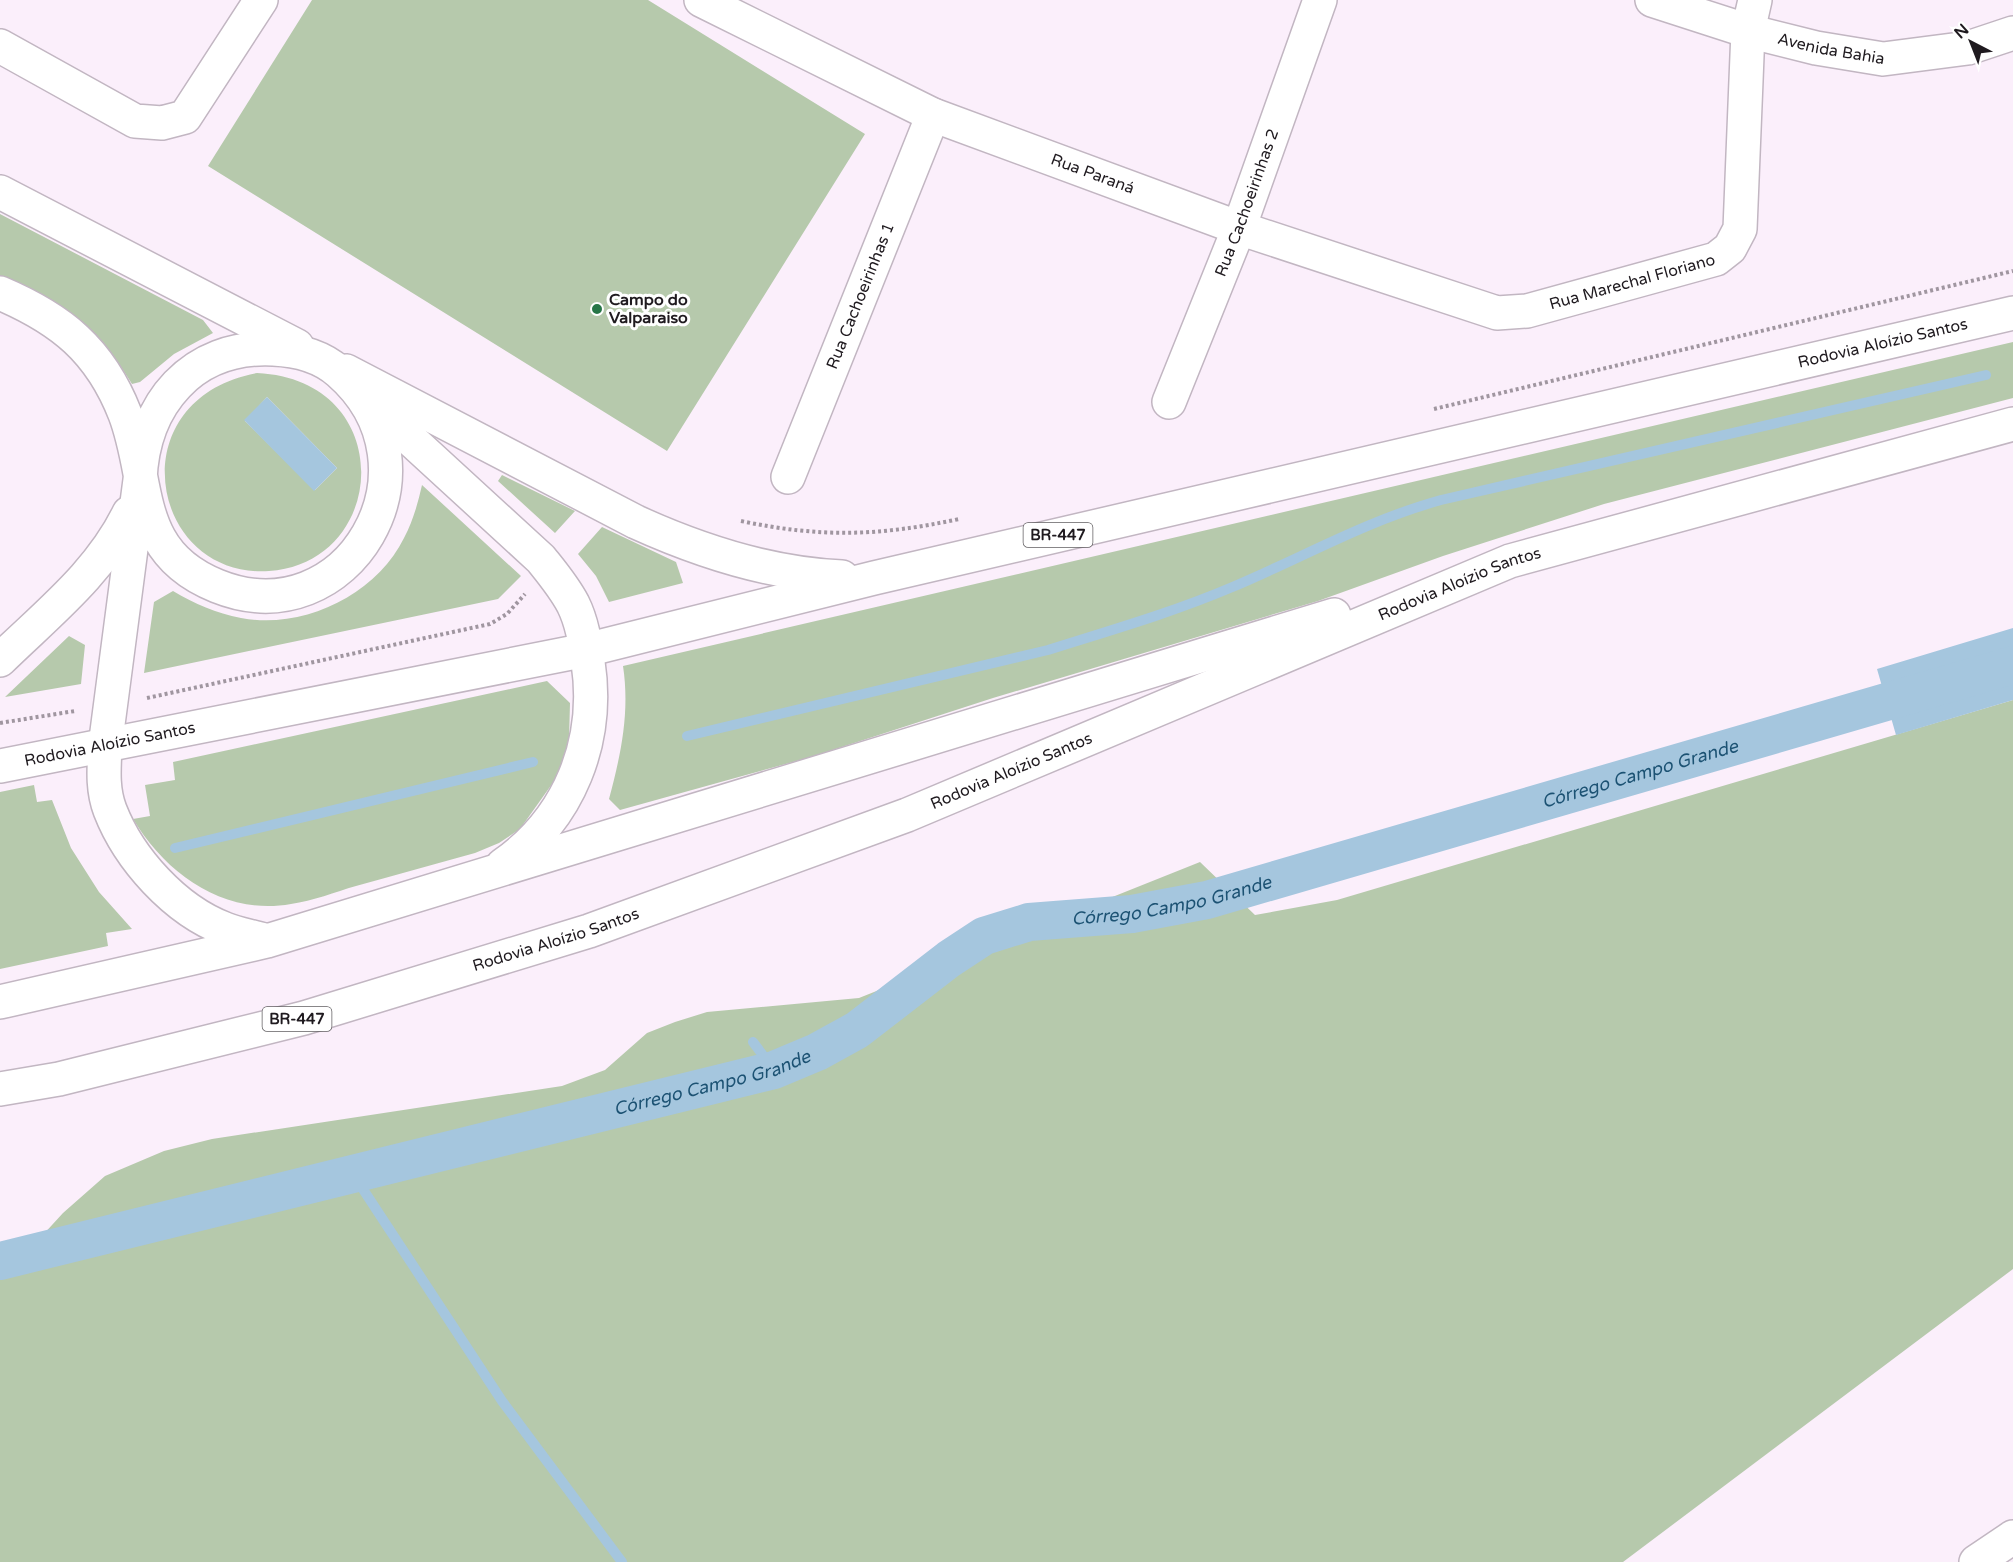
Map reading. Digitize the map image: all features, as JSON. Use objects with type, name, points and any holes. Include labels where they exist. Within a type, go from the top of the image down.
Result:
[{"type":"main road","points":[[0,46],[135,121],[162,123],[185,117],[261,0]]},
{"type":"main road","name":"Rua Paraná","points":[[701,0],[933,115],[1239,228],[1497,313]]},
{"type":"main road","name":"Rua Cachoeirinhas 2","points":[[1169,402],[1239,228],[1320,0]]},
{"type":"main road","name":"Avenida Bahia","points":[[1652,0],[1748,31],[1816,48],[1883,59],[1968,48],[2013,33]]},
{"type":"main road","name":"Rua Marechal Floriano","points":[[1497,313],[1527,312],[1716,259],[1730,248],[1740,229],[1748,31],[1755,0]]},
{"type":"main road","name":"Rua Cachoeirinhas 1","points":[[788,477],[933,115]]},
{"type":"main road","points":[[0,192],[636,522],[676,540],[717,555],[768,568],[821,576],[874,578]]},
{"type":"main road","points":[[0,293],[35,308],[55,320],[77,340],[112,387],[125,414],[135,446],[145,507],[156,533],[172,555],[192,573],[217,586],[244,594],[271,595],[324,579],[346,563],[365,542],[378,518],[386,491],[387,464],[382,436],[371,411],[356,389]]},
{"type":"main road","name":"Rodovia Aloízio Santos","points":[[0,766],[586,650],[874,578],[2012,314]]},
{"type":"main road","points":[[267,941],[224,929],[184,906],[149,873],[123,837],[110,809],[103,778],[110,706],[140,480],[141,453],[149,426],[162,402],[181,381],[203,364],[228,354],[255,348],[291,351],[324,361],[548,568],[574,606],[586,650],[592,687],[591,724],[582,760],[571,786],[546,826],[520,853],[489,874]]},
{"type":"main road","name":"Rodovia Aloízio Santos","points":[[0,1089],[59,1079],[304,1018],[589,931],[907,815],[1510,561],[2013,424]]},
{"type":"main road","points":[[0,660],[97,566],[117,539],[131,511],[140,480]]},
{"type":"main road","points":[[0,1002],[267,941],[1510,561]]},
{"type":"main road","points":[[1976,1562],[2013,1537]]},
{"type":"path","points":[[1424,411],[2013,271]]},
{"type":"path","points":[[737,521],[818,534],[861,534],[904,531],[962,518]]},
{"type":"path","points":[[0,723],[110,706],[490,624],[507,614],[548,568]]},
{"type":"green space","name":"Campo do Valparaiso","points":[[312,0],[648,0],[865,134],[667,451],[208,166]]},
{"type":"green space","points":[[0,214],[203,320],[213,333],[174,354],[140,382],[132,384],[105,345],[91,330],[42,296],[0,276]]},
{"type":"green space","points":[[2013,342],[2013,398],[1604,504],[1443,556],[1318,601],[993,698],[811,757],[620,810],[609,799],[625,716],[623,666]]},
{"type":"green space","points":[[257,373],[303,383],[336,406],[355,437],[361,472],[355,507],[338,538],[309,560],[269,571],[228,566],[197,547],[176,519],[166,485],[168,449],[183,416],[212,389]],"holes":[[[267,397],[337,468],[315,490],[245,421]]]},
{"type":"green space","points":[[502,475],[575,511],[555,533],[498,481]]},
{"type":"green space","points":[[422,485],[521,576],[498,599],[144,673],[154,602],[173,591],[223,614],[265,620],[289,619],[335,604],[356,592],[392,558],[410,525]]},
{"type":"green space","points":[[602,527],[676,562],[683,583],[609,602],[596,576],[578,554]]},
{"type":"green space","points":[[69,636],[85,645],[81,684],[5,697]]},
{"type":"green space","points":[[547,681],[570,703],[569,740],[557,777],[520,829],[499,843],[475,853],[307,901],[266,906],[243,904],[199,887],[180,873],[162,857],[133,819],[150,816],[145,785],[175,780],[173,762]]},
{"type":"green space","points":[[2013,700],[2013,1269],[1623,1562],[0,1562],[0,1259],[41,1237],[63,1213],[105,1176],[164,1151],[212,1139],[562,1086],[605,1070],[647,1033],[675,1022],[707,1012],[859,998],[1200,862],[1255,915],[1337,900]]},
{"type":"green space","points":[[34,785],[37,802],[52,800],[71,848],[99,892],[132,929],[106,933],[108,946],[0,969],[0,792]]},
{"type":"water","points":[[267,397],[337,468],[314,491],[244,420]]},
{"type":"water","points":[[2013,628],[2013,700],[1896,735],[1877,669]]},
{"type":"waterway","points":[[687,736],[1048,650],[1093,636],[1208,597],[1386,518],[1441,500],[1986,375]]},
{"type":"waterway","name":"Córrego Campo Grande","points":[[0,1261],[774,1070],[817,1052],[857,1030],[949,959],[984,936],[1029,922],[1132,914],[1207,900],[2013,665]]},
{"type":"waterway","points":[[175,848],[533,762]]},
{"type":"waterway","points":[[753,1042],[774,1070]]},
{"type":"waterway","points":[[353,1174],[502,1401],[622,1562]]},
{"type":"place","name":"Campo do Valparaiso","points":[[597,309]]}]
